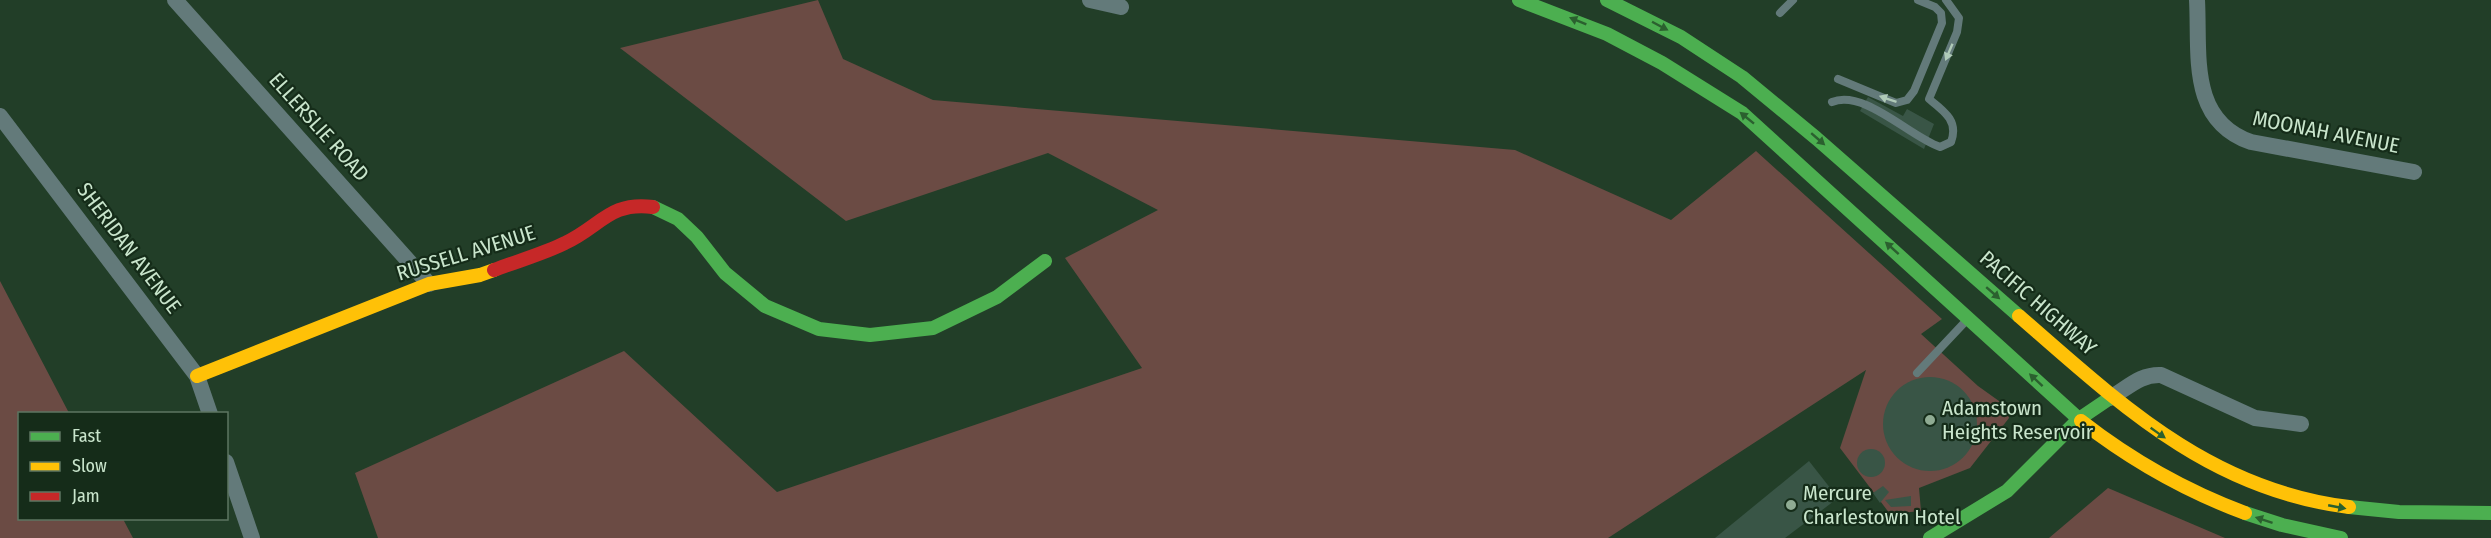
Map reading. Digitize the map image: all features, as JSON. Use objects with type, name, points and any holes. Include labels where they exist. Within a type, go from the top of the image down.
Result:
[{"type":"main road","points":[[1520,0],[1580,22],[1632,45],[1683,74],[1742,113],[2079,419],[2115,447],[2190,490],[2232,509],[2272,522],[2342,538]]},
{"type":"main road","name":"PACIFIC HIGHWAY","points":[[1607,0],[1652,22],[1722,62],[1787,112],[2110,398],[2170,442],[2210,464],[2295,497],[2341,508],[2393,514],[2491,513]]},
{"type":"main road","name":"RUSSELL AVENUE","points":[[197,376],[429,284],[480,275],[567,243],[611,213],[632,204],[654,207],[678,219],[697,237],[725,273],[765,306],[819,329],[870,335],[933,328],[997,297],[1045,261]]},
{"type":"main road","points":[[1930,538],[2007,491],[2079,419],[2110,398]]},
{"type":"street","name":"ELLERSLIE ROAD","points":[[175,0],[429,284]]},
{"type":"street","points":[[1090,0],[1121,7]]},
{"type":"street","name":"MOONAH AVENUE","points":[[2197,0],[2203,96],[2211,114],[2224,128],[2236,137],[2251,142],[2414,172]]},
{"type":"street","name":"SHERIDAN AVENUE","points":[[0,116],[197,376],[209,412]]},
{"type":"street","points":[[2110,398],[2139,378],[2148,374],[2161,375],[2255,418],[2301,424]]},
{"type":"street","points":[[228,468],[252,538]]},
{"type":"lane","points":[[1780,13],[1793,0]]},
{"type":"lane","points":[[1838,80],[1896,103],[1907,100],[1914,91],[1942,22],[1941,13],[1935,7],[1918,0]]},
{"type":"lane","points":[[1832,102],[1843,98],[1863,102],[1924,142],[1940,147],[1952,142],[1955,132],[1952,121],[1929,99],[1957,32],[1959,18],[1946,0]]},
{"type":"lane","points":[[1917,373],[1968,318]]},
{"type":"shaded area","points":[[818,0],[843,59],[933,100],[1515,150],[1671,220],[1756,151],[1942,319],[1921,334],[1978,386],[2006,406],[2009,418],[1970,468],[1919,488],[1921,511],[1890,514],[1840,448],[1866,370],[1608,538],[378,538],[355,473],[624,351],[777,492],[1142,368],[1065,258],[1158,210],[1048,153],[846,221],[620,48]]},
{"type":"shaded area","points":[[0,281],[68,412],[18,412],[18,520],[124,520],[133,538],[0,538]]},
{"type":"shaded area","points":[[2108,488],[2225,538],[2049,538]]},
{"type":"building","points":[[1868,97],[1903,116],[1907,109],[1934,124],[1924,149],[1860,111]]},
{"type":"building","name":"Adamstown Heights Reservoir","points":[[1930,377],[1948,381],[1963,391],[1973,406],[1977,424],[1973,442],[1963,457],[1948,467],[1930,471],[1912,467],[1897,457],[1887,442],[1883,424],[1887,406],[1897,391],[1912,381]]},
{"type":"building","points":[[1871,449],[1881,453],[1885,463],[1881,473],[1871,477],[1861,473],[1857,463],[1861,453]]},
{"type":"building","name":"Mercure Charlestown Hotel","points":[[1809,461],[1838,498],[1785,538],[1715,538]]},
{"type":"building","points":[[1883,486],[1889,492],[1880,503],[1873,493]]},
{"type":"building","points":[[1911,496],[1911,506],[1891,507],[1885,500]]},
{"type":"traffic: fast","points":[[1519,0],[1607,34],[1662,63],[1742,113],[2081,421]]},
{"type":"traffic: fast","points":[[1607,0],[1681,37],[1742,77],[1816,138],[2019,316]]},
{"type":"traffic: fast","points":[[653,207],[678,219],[697,237],[725,273],[765,306],[819,329],[870,335],[933,328],[997,297],[1045,261]]},
{"type":"traffic: fast","points":[[1930,538],[2007,491],[2079,419],[2110,398]]},
{"type":"traffic: fast","points":[[2349,507],[2399,512],[2491,513]]},
{"type":"traffic: fast","points":[[2245,513],[2282,525],[2341,538]]},
{"type":"traffic: slow","points":[[197,376],[429,284],[480,275],[494,270]]},
{"type":"traffic: slow","points":[[2019,316],[2131,411],[2210,462],[2253,482],[2299,498],[2349,507]]},
{"type":"traffic: slow","points":[[2081,421],[2119,449],[2180,485],[2245,513]]},
{"type":"traffic: jam","points":[[494,270],[565,243],[615,212],[638,206],[653,207]]},
{"type":"place","name":"Adamstown Heights Reservoir","points":[[1930,420]]},
{"type":"place","name":"Mercure Charlestown Hotel","points":[[1791,505]]}]
